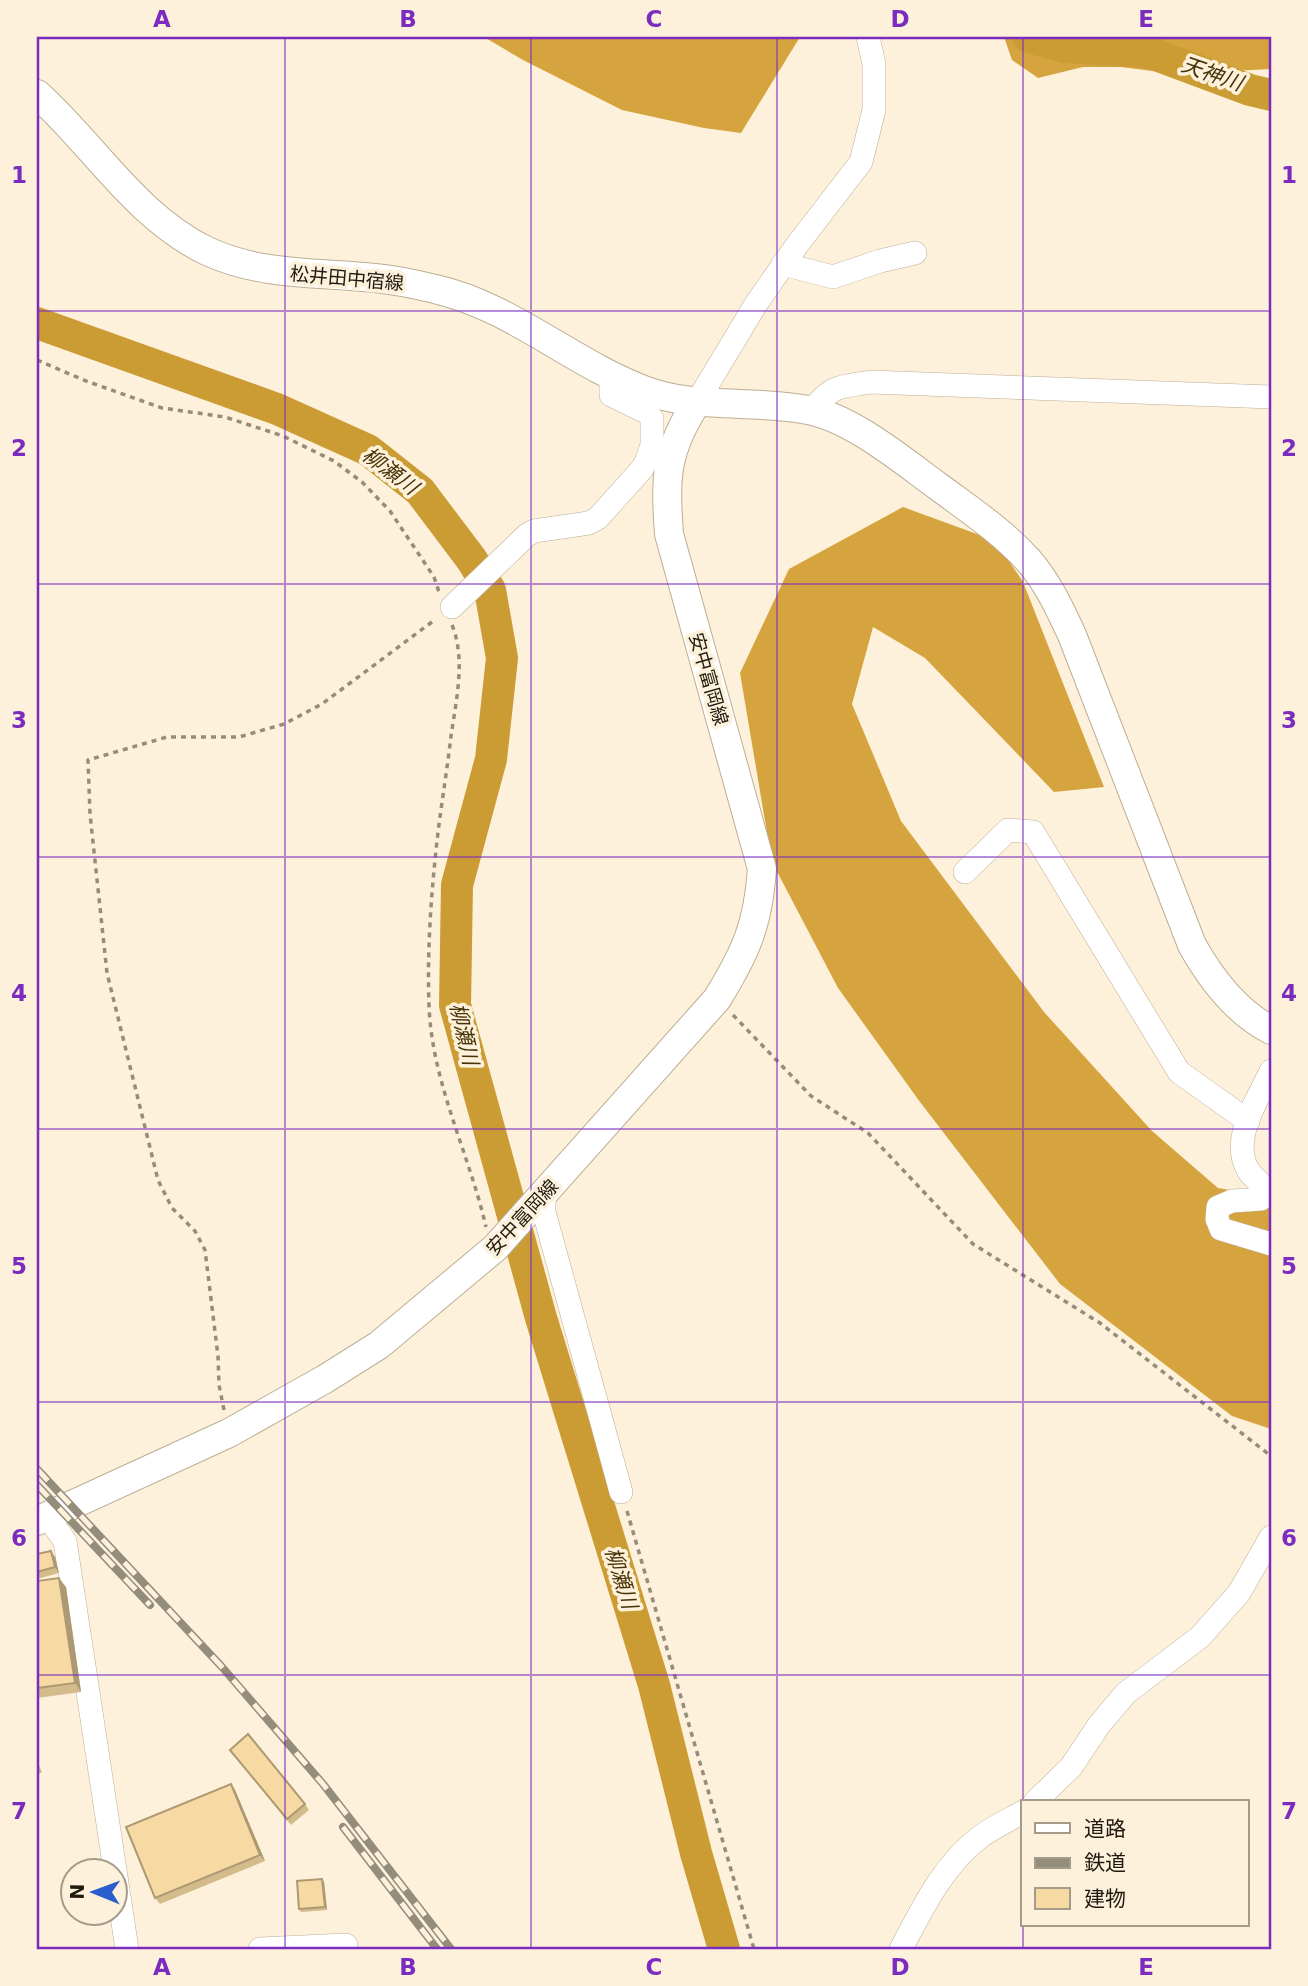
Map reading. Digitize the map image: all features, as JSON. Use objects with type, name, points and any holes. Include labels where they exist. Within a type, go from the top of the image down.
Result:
[{"type":"main road","name":"松井田中宿線","points":[[37,94],[157,219],[184,239],[229,261],[280,272],[375,278],[441,290],[491,310],[634,386],[662,397],[697,402]]},
{"type":"main road","points":[[697,402],[778,405],[812,411],[838,421],[880,444],[1003,534],[1030,562],[1052,593],[1072,635],[1192,945],[1230,998],[1254,1021],[1271,1030]]},
{"type":"main road","name":"安中富岡線","points":[[42,1519],[229,1433],[379,1345],[492,1250],[542,1197],[717,999],[739,963],[751,936],[760,903],[762,869],[669,534],[666,495],[672,449],[680,429],[697,402]]},
{"type":"street","points":[[697,402],[725,353],[783,264],[861,162],[874,110],[874,64],[868,37]]},
{"type":"street","points":[[783,264],[833,277],[880,261],[915,253]]},
{"type":"street","points":[[449,609],[534,531],[589,523],[598,518],[642,469],[652,445],[652,419],[648,413],[611,395],[611,374]]},
{"type":"street","points":[[812,411],[829,391],[836,387],[872,382],[1271,397]]},
{"type":"street","points":[[965,872],[1008,830],[1033,832],[1179,1072],[1248,1121]]},
{"type":"street","points":[[1271,1072],[1248,1121],[1241,1146],[1248,1170],[1263,1186],[1261,1199],[1232,1201],[1218,1207],[1217,1219],[1221,1230],[1271,1244]]},
{"type":"street","points":[[542,1197],[621,1492]]},
{"type":"street","points":[[42,1519],[65,1541],[127,1949]]},
{"type":"street","points":[[1037,1800],[1071,1767],[1099,1725],[1126,1693],[1200,1637],[1239,1593],[1271,1537]]},
{"type":"street","points":[[901,1949],[926,1901],[950,1865],[980,1837],[1021,1813]]},
{"type":"street","points":[[260,1949],[346,1945]]},
{"type":"path","points":[[37,360],[162,408],[225,417],[283,436],[334,461],[362,482],[390,510],[434,577],[449,609],[458,648],[457,689],[437,843],[428,944],[429,1010],[451,1117],[480,1203],[492,1250]]},
{"type":"path","points":[[229,1433],[219,1385],[205,1250],[195,1231],[172,1208],[158,1180],[107,972],[90,814],[88,760],[167,737],[239,737],[284,724],[321,704],[449,609]]},
{"type":"path","points":[[717,999],[811,1096],[868,1133],[973,1244],[1100,1323],[1271,1456]]},
{"type":"path","points":[[621,1492],[754,1949]]},
{"type":"shaded area","points":[[484,37],[800,37],[741,133],[704,128],[622,110]]},
{"type":"shaded area","points":[[1004,37],[1271,37],[1271,69],[1176,74],[1121,67],[1083,67],[1038,78],[1012,60]]},
{"type":"shaded area","points":[[903,507],[996,541],[1023,582],[1104,787],[1054,792],[925,658],[873,627],[852,704],[901,821],[1044,1012],[1152,1131],[1218,1188],[1271,1197],[1271,1429],[1232,1416],[1060,1284],[920,1102],[838,988],[772,862],[740,673],[789,569]]},
{"type":"building","points":[[51,1551],[55,1567],[37,1572],[37,1554]]},
{"type":"building","points":[[59,1578],[75,1683],[37,1688],[37,1581]]},
{"type":"building","points":[[248,1734],[305,1804],[287,1819],[230,1750]]},
{"type":"building","points":[[231,1784],[260,1855],[155,1898],[126,1827]]},
{"type":"building","points":[[322,1879],[325,1907],[299,1909],[297,1881]]},
{"type":"waterway","name":"天神川","points":[[1029,37],[1065,47],[1148,52],[1250,90],[1271,95]]},
{"type":"waterway","name":"柳瀬川","points":[[37,323],[277,409],[368,450],[420,491],[472,560],[490,590],[502,658],[491,759],[457,885],[455,1005],[541,1318],[654,1685],[696,1853],[724,1949]]},
{"type":"railway","points":[[37,1469],[222,1667],[323,1784],[451,1949]]},
{"type":"railway","points":[[37,1485],[150,1605]]},
{"type":"railway","points":[[343,1827],[437,1949]]}]
